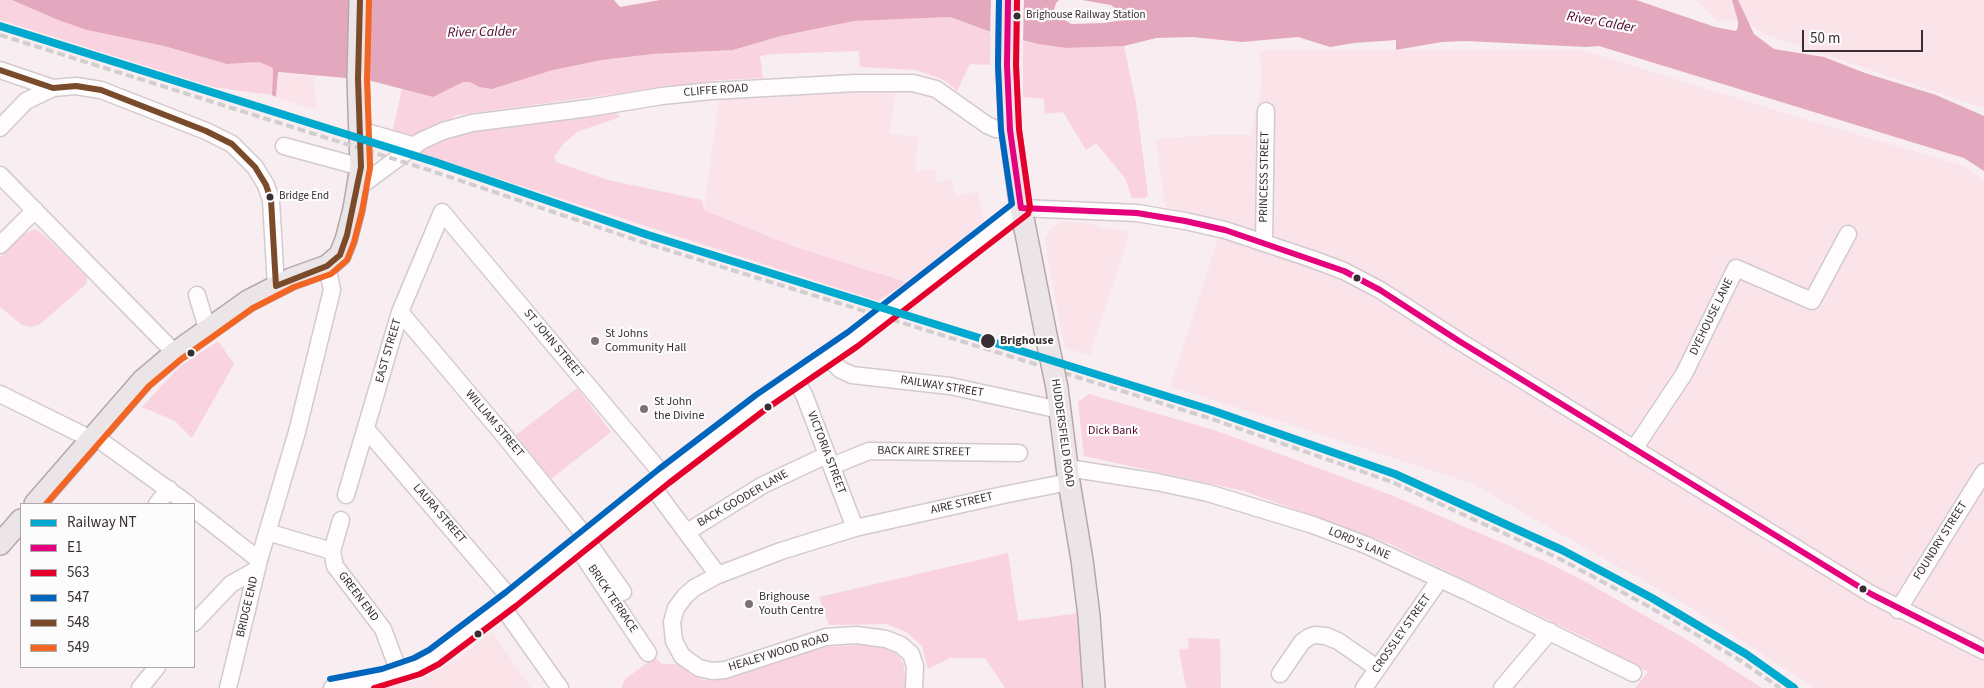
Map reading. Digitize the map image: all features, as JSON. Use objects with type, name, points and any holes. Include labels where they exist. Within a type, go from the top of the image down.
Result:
[{"type":"main road","points":[[36,503],[143,380],[175,352],[248,301],[276,286],[327,266],[340,254],[346,240],[360,175],[358,79],[360,0]]},
{"type":"main road","name":"HUDDERSFIELD ROAD","points":[[1008,0],[1007,65],[1010,130],[1022,208],[1057,388],[1068,475],[1085,578],[1094,688]]},
{"type":"main road","points":[[0,544],[20,521]]},
{"type":"street","points":[[0,70],[52,88]]},
{"type":"street","name":"CLIFFE ROAD","points":[[360,175],[367,181],[428,137],[472,123],[589,108],[662,96],[856,83],[913,83],[936,89],[987,125],[996,129],[1010,130]]},
{"type":"street","points":[[0,128],[26,102],[52,88],[76,86],[101,90],[206,131],[232,144],[255,167],[266,185],[271,200],[276,286]]},
{"type":"street","name":"PRINCESS STREET","points":[[1264,244],[1266,112]]},
{"type":"street","points":[[360,130],[415,146]]},
{"type":"street","points":[[284,146],[360,175]]},
{"type":"street","points":[[0,175],[175,352]]},
{"type":"street","points":[[332,688],[399,672],[434,657],[507,603],[582,540],[761,402],[828,358],[1022,208],[1161,216],[1205,225],[1344,271],[1380,290],[1459,342],[1845,579],[1898,610],[1984,651]]},
{"type":"street","points":[[0,245],[35,210]]},
{"type":"street","name":"EAST STREET","points":[[346,494],[400,312],[442,212]]},
{"type":"street","name":"ST JOHN STREET","points":[[442,212],[658,481],[687,532],[718,575]]},
{"type":"street","name":"DYEHOUSE LANE","points":[[1634,449],[1684,374],[1736,268],[1812,301],[1848,234]]},
{"type":"street","name":"BRIDGE END","points":[[228,688],[258,565],[296,432],[332,290],[327,266]]},
{"type":"street","points":[[196,295],[207,328]]},
{"type":"street","name":"WILLIAM STREET","points":[[400,312],[502,433],[582,540]]},
{"type":"street","name":"RAILWAY STREET","points":[[828,358],[841,370],[852,375],[950,386],[1060,410]]},
{"type":"street","name":"VICTORIA STREET","points":[[796,380],[855,528]]},
{"type":"street","points":[[0,394],[93,437],[187,503]]},
{"type":"street","name":"LAURA STREET","points":[[366,429],[507,603],[560,688]]},
{"type":"street","name":"BACK AIRE STREET","points":[[829,460],[869,451],[1019,453]]},
{"type":"street","name":"BACK GOODER LANE","points":[[687,532],[763,485],[829,460]]},
{"type":"street","name":"FOUNDRY STREET","points":[[1898,610],[1984,472]]},
{"type":"street","name":"AIRE STREET","points":[[855,528],[1003,494],[1068,475]]},
{"type":"street","name":"LORD'S LANE","points":[[1068,475],[1157,482],[1250,505],[1339,535],[1440,579],[1550,631],[1633,674]]},
{"type":"street","points":[[158,503],[169,489]]},
{"type":"street","points":[[195,510],[258,565],[231,584],[195,622]]},
{"type":"street","points":[[267,532],[332,551],[341,520]]},
{"type":"street","name":"HEALEY WOOD ROAD","points":[[855,528],[718,575],[694,588],[676,608],[672,622],[672,631],[677,649],[682,656],[699,668],[725,670],[826,637],[872,636],[894,641],[907,649],[915,666],[914,688]]},
{"type":"street","points":[[582,540],[623,592]]},
{"type":"street","name":"BRICK TERRACE","points":[[582,540],[648,653]]},
{"type":"street","name":"GREEN END","points":[[332,551],[335,566],[382,629],[399,672]]},
{"type":"street","name":"CROSSLEY STREET","points":[[1364,688],[1440,579]]},
{"type":"street","points":[[1502,688],[1550,631]]},
{"type":"street","points":[[1280,674],[1302,642],[1309,636],[1315,635],[1326,636],[1338,641],[1377,668]]},
{"type":"street","points":[[140,688],[156,668]]},
{"type":"shaded area","points":[[1696,0],[1984,0],[1984,108],[1764,34],[1751,25],[1731,20],[1717,21]]},
{"type":"shaded area","points":[[1260,50],[1582,50],[1794,116],[1961,165],[1984,180],[1984,688],[1814,688],[1693,609],[1471,483],[1170,386],[1224,221],[1165,207],[1156,139],[1211,135],[1251,135],[1262,85]]},
{"type":"shaded area","points":[[278,73],[313,76],[316,97],[315,110],[277,98]]},
{"type":"shaded area","points":[[841,91],[895,91],[890,134],[918,137],[915,171],[935,169],[937,183],[952,178],[955,195],[978,192],[984,221],[909,282],[792,246],[704,210],[719,99],[774,97]]},
{"type":"shaded area","points":[[1064,221],[1094,224],[1101,228],[1130,231],[1090,355],[1065,348],[1055,298],[1045,239],[1052,227]]},
{"type":"shaded area","points":[[492,632],[531,688],[380,688],[420,680],[459,658]]},
{"type":"green space","points":[[0,0],[12,0],[87,30],[164,46],[227,64],[259,62],[273,68],[272,95],[213,87],[0,20]]},
{"type":"green space","points":[[950,17],[991,32],[990,65],[970,64],[957,91],[946,81],[917,70],[860,67],[859,51],[773,54],[760,56],[763,78],[719,80],[457,115],[411,142],[392,134],[402,88],[433,97],[463,82],[470,82],[479,87],[492,89],[553,70],[602,60],[653,54],[733,50],[781,36],[854,21]]},
{"type":"green space","points":[[1023,41],[1066,48],[1124,46],[1136,103],[1148,195],[1145,198],[1132,198],[1125,178],[1096,143],[1086,150],[1063,112],[1045,114],[1044,99],[1023,97]]},
{"type":"green space","points":[[613,109],[620,117],[577,132],[563,144],[554,157],[556,162],[608,180],[702,200],[704,210],[792,246],[907,282],[878,301],[419,153],[434,141],[473,132]]},
{"type":"green space","points":[[36,229],[86,276],[87,280],[86,284],[39,325],[30,327],[22,325],[0,307],[0,257],[21,236]]},
{"type":"green space","points":[[218,341],[234,364],[192,438],[175,421],[142,407],[179,367]]},
{"type":"green space","points":[[577,388],[611,432],[551,479],[516,435]]},
{"type":"green space","name":"Dick Bank","points":[[1089,394],[1217,431],[1391,495],[1542,560],[1586,582],[1684,638],[1762,688],[1635,688],[1648,672],[1588,639],[1388,543],[1244,491],[1084,456],[1078,402]]},
{"type":"green space","points":[[1008,553],[1018,621],[1080,613],[1087,688],[1005,688],[985,658],[950,658],[928,669],[922,646],[908,633],[887,624],[829,625],[819,597]]},
{"type":"green space","points":[[1188,638],[1220,639],[1221,688],[1186,688],[1179,650],[1189,649]]},
{"type":"green space","points":[[871,644],[895,649],[903,663],[906,680],[905,688],[621,688],[625,679],[655,657],[662,664],[678,664],[692,675],[705,680],[727,678],[826,647]]},
{"type":"water","name":"River Calder","points":[[12,0],[614,0],[620,7],[660,0],[1059,0],[1054,10],[1071,24],[1125,20],[1122,14],[1111,5],[1082,0],[1636,0],[1715,27],[1736,31],[1738,21],[1732,0],[1738,0],[1754,34],[1774,49],[1824,57],[1865,73],[1936,95],[1984,116],[1984,171],[1964,158],[1599,46],[1466,41],[1442,42],[1396,50],[1396,40],[1330,47],[1298,37],[1242,42],[1192,37],[1156,38],[1124,46],[1066,48],[1038,44],[991,32],[950,17],[854,21],[781,36],[733,50],[653,54],[602,60],[553,70],[492,89],[479,87],[470,82],[463,82],[433,97],[368,80],[278,72],[276,97],[272,95],[273,68],[259,62],[227,64],[164,46],[87,30]]},
{"type":"pier","points":[[991,0],[1024,0],[1023,43],[990,35]]},
{"type":"railway","points":[[0,35],[432,171],[645,243],[1209,418],[1392,482],[1558,558],[1648,606],[1741,661],[1780,688]]},
{"type":"rail line","name":"NT","points":[[0,26],[435,162],[648,235],[1211,410],[1395,474],[1562,550],[1652,598],[1746,654],[1794,688]]},
{"type":"transit line","name":"548","points":[[0,70],[53,88],[76,86],[101,90],[206,131],[232,144],[255,167],[266,185],[271,200],[276,286],[327,266],[340,255],[347,235],[361,167],[358,79],[360,0]]},
{"type":"transit line","name":"549","points":[[47,503],[149,386],[180,360],[253,308],[294,287],[331,274],[347,260],[362,211],[370,168],[367,79],[369,0]]},
{"type":"transit line","name":"547","points":[[330,679],[382,669],[414,658],[429,650],[506,592],[659,469],[756,395],[848,332],[1012,204],[1001,130],[998,65],[999,0]]},
{"type":"transit line","name":"E1","points":[[1008,0],[1007,65],[1010,130],[1021,208],[1137,213],[1185,221],[1225,230],[1344,271],[1380,290],[1459,341],[1871,594],[1984,651]]},
{"type":"transit line","name":"563","points":[[374,688],[420,674],[439,664],[516,606],[669,483],[766,409],[858,346],[1028,214],[1030,207],[1019,129],[1016,65],[1017,0]]},
{"type":"place","name":"Brighouse Railway Station","points":[[1017,16]]},
{"type":"place","name":"Bridge End","points":[[270,197]]},
{"type":"place","name":"St Johns Community Hall","points":[[595,341]]},
{"type":"place","name":"Brighouse","points":[[988,341]]},
{"type":"place","name":"St John the Divine","points":[[644,409]]},
{"type":"place","name":"Brighouse Youth Centre","points":[[749,604]]}]
